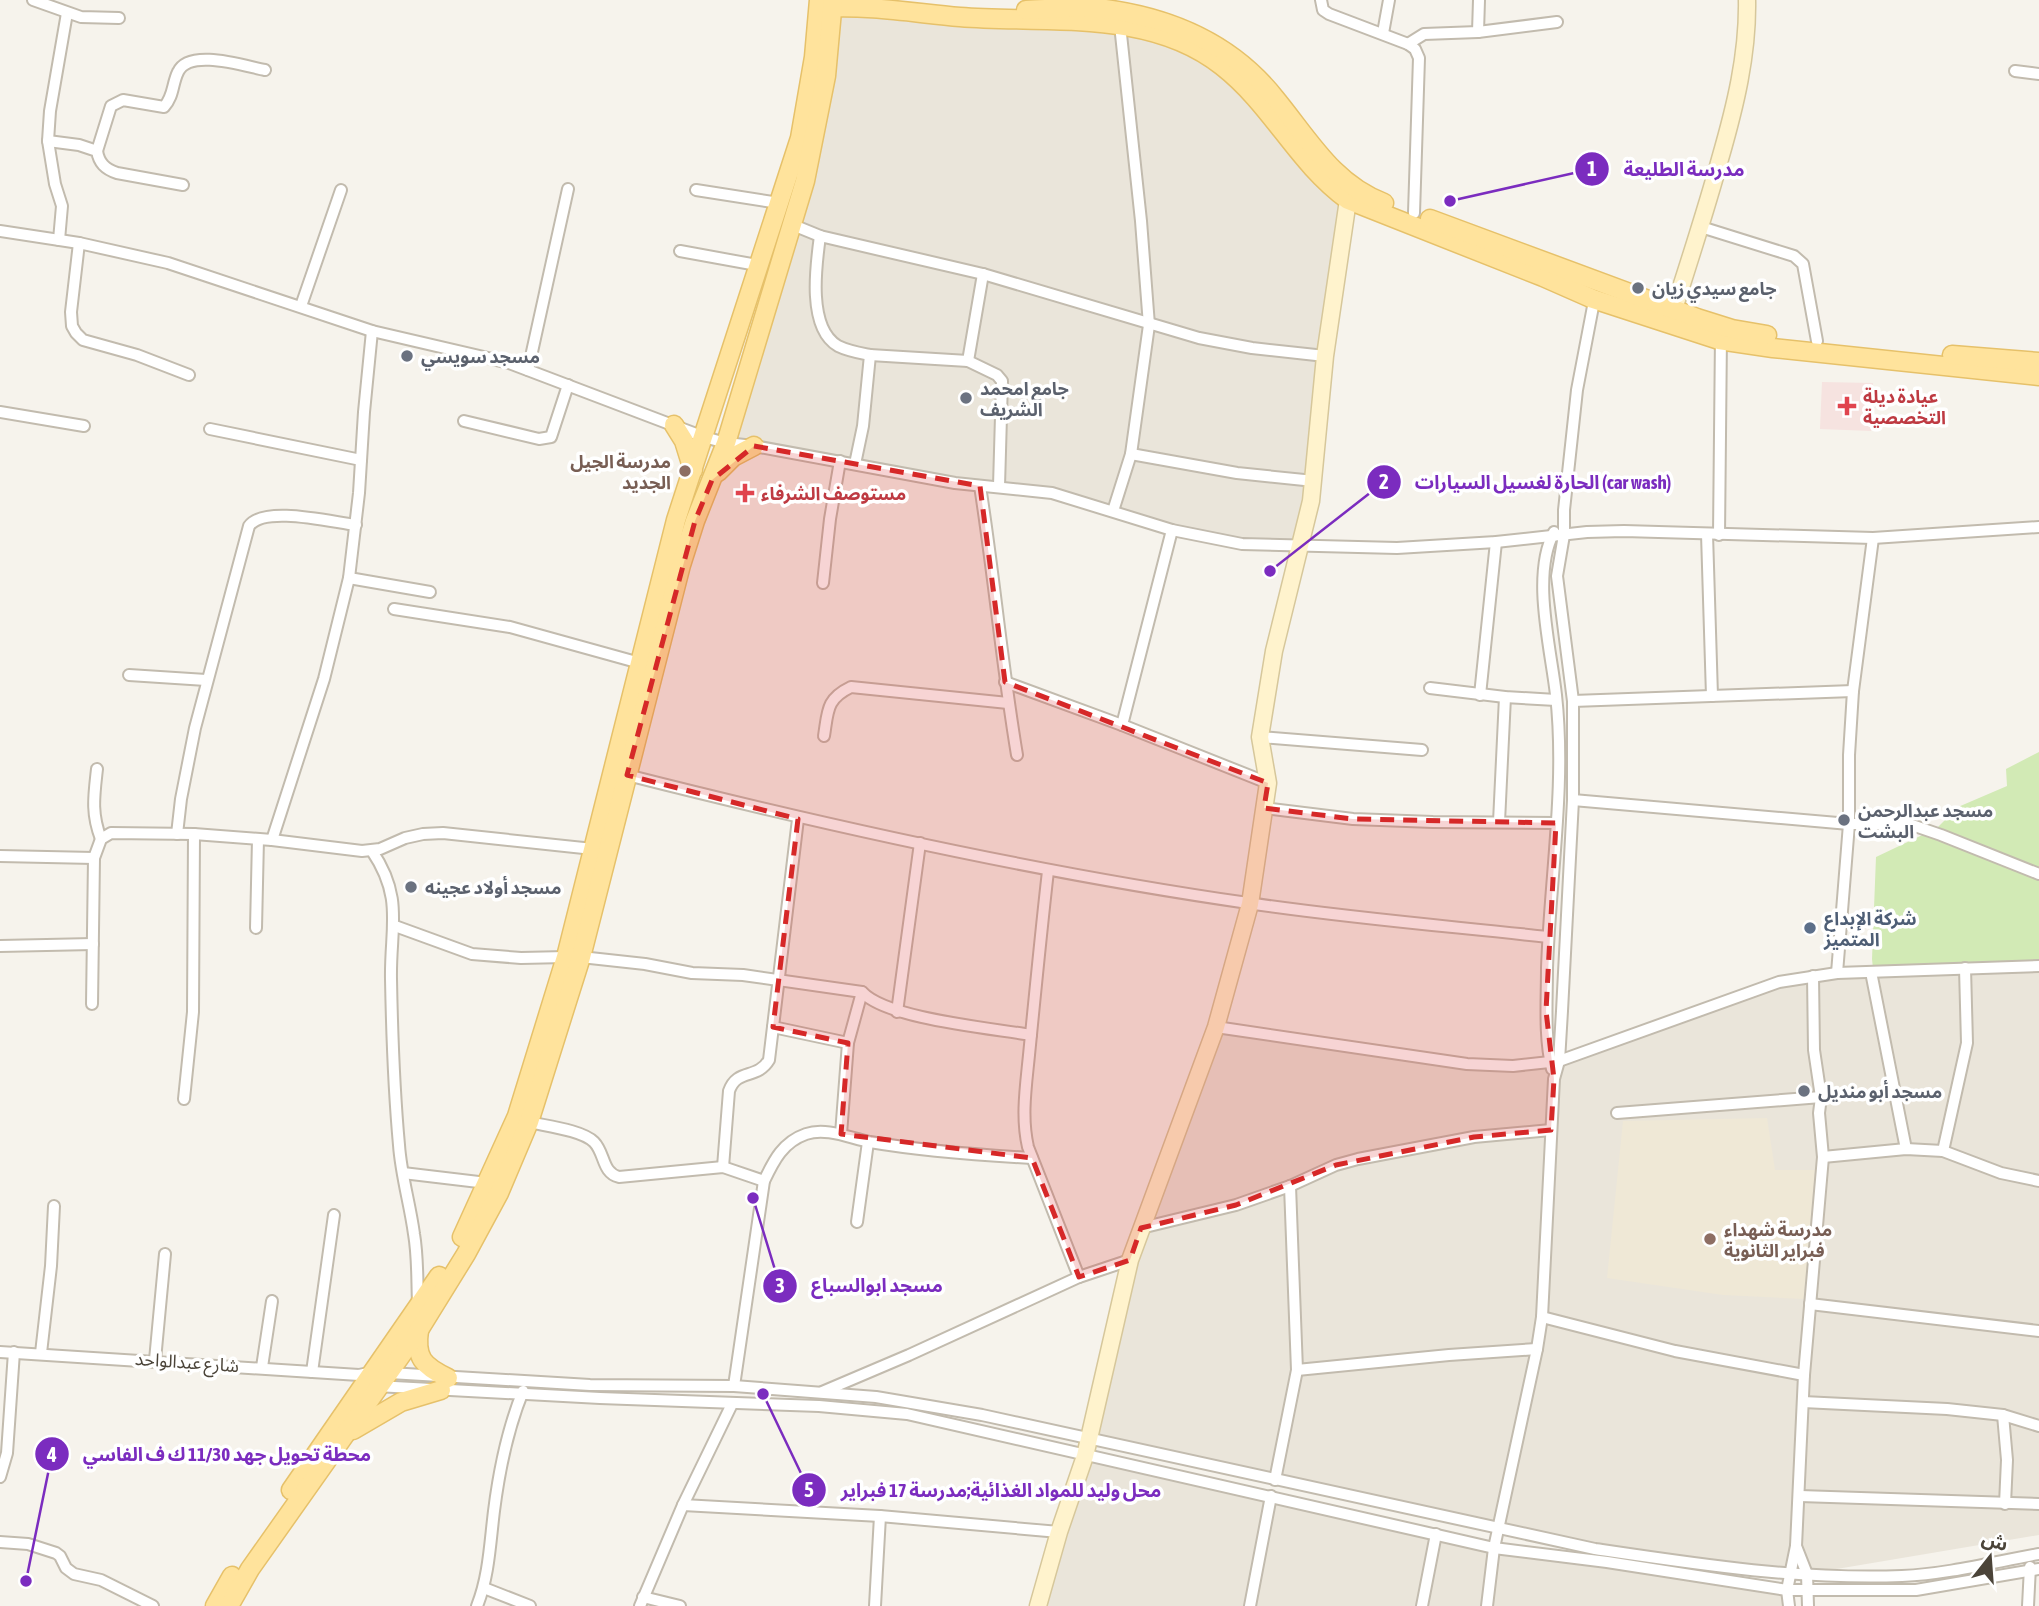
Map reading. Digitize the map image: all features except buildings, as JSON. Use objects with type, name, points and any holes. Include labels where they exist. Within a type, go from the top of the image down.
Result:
[{"type":"main road","points":[[908,0],[964,7],[1024,5],[1090,8],[1142,16],[1209,41],[1234,56],[1275,97],[1311,147],[1352,194],[1532,272],[1773,348],[2039,376]]},
{"type":"main road","points":[[826,4],[960,17],[1103,22],[1119,12]]},
{"type":"main road","points":[[215,1606],[239,1565],[373,1378],[457,1247],[517,1116],[574,957],[593,849],[676,520],[757,265],[795,159],[826,4]]},
{"type":"main road","points":[[229,1606],[250,1569],[347,1433],[373,1378],[419,1330],[466,1254],[499,1193],[529,1122],[627,775],[681,565],[726,443],[805,181],[821,108],[826,4]]},
{"type":"main road","points":[[1352,194],[1414,213],[1598,292]]},
{"type":"main road","points":[[1721,333],[1757,334],[1932,354],[2039,362]]},
{"type":"main road","points":[[674,425],[684,441],[693,470]]},
{"type":"main road","points":[[712,480],[733,457],[754,446]]},
{"type":"main road","points":[[347,1433],[401,1402],[445,1384],[425,1365],[419,1355],[419,1330]]},
{"type":"street","points":[[33,0],[67,13],[104,20],[119,18]]},
{"type":"street","points":[[1321,0],[1323,10],[1329,15],[1408,44],[1415,49],[1419,58],[1414,213]]},
{"type":"street","points":[[1383,33],[1388,0]]},
{"type":"street","points":[[1478,32],[1479,0]]},
{"type":"street","points":[[1670,317],[1701,226],[1738,94],[1747,0]]},
{"type":"street","points":[[1113,511],[1131,454],[1149,325],[1119,12]]},
{"type":"street","points":[[59,240],[62,206],[55,184],[48,141],[50,111],[67,13]]},
{"type":"street","points":[[1408,44],[1424,34],[1478,32],[1557,22]]},
{"type":"street","points":[[183,186],[138,179],[108,170],[102,164],[97,151],[111,106],[123,100],[164,107],[171,99],[177,73],[186,62],[201,58],[265,70]]},
{"type":"street","points":[[2015,71],[2039,74]]},
{"type":"street","points":[[48,141],[79,145],[97,151]]},
{"type":"street","points":[[528,370],[568,189]]},
{"type":"street","points":[[696,190],[779,204]]},
{"type":"street","points":[[301,306],[341,191]]},
{"type":"street","points":[[1038,1606],[1087,1448],[1130,1260],[1216,1027],[1250,904],[1268,783],[1259,737],[1274,651],[1301,546],[1314,481],[1325,356],[1352,194]]},
{"type":"street","points":[[793,225],[820,236],[982,274],[1199,338],[1252,348],[1325,356]]},
{"type":"street","points":[[1701,226],[1794,256],[1803,264],[1817,341]]},
{"type":"street","points":[[0,231],[79,243],[168,263],[372,331],[509,363],[726,443],[981,486],[1052,493],[1172,530],[1242,544],[1397,548],[1624,531],[1873,538],[2039,527]]},
{"type":"street","points":[[820,236],[815,273],[817,300],[824,330],[837,345],[870,355],[968,361],[997,375],[1002,382],[999,486]]},
{"type":"street","points":[[79,243],[71,312],[72,326],[76,333],[83,340],[137,355],[189,375]]},
{"type":"street","points":[[680,251],[757,265]]},
{"type":"street","points":[[968,361],[982,274]]},
{"type":"street","points":[[1488,1606],[1494,1548],[1542,1317],[1555,1062],[1573,800],[1573,701],[1557,576],[1564,535],[1564,510],[1577,390],[1598,292]]},
{"type":"street","points":[[272,840],[324,679],[349,578],[372,331]]},
{"type":"street","points":[[1719,535],[1721,333]]},
{"type":"street","points":[[855,464],[863,426],[870,355]]},
{"type":"street","points":[[464,421],[547,439],[551,437],[568,385]]},
{"type":"street","points":[[0,412],[83,426]]},
{"type":"street","points":[[210,429],[361,460]]},
{"type":"street","points":[[1131,454],[1237,472],[1314,481]]},
{"type":"street","points":[[823,583],[840,461]]},
{"type":"street","points":[[981,486],[995,577],[1005,682],[1017,755]]},
{"type":"street","points":[[1555,1062],[1546,1012],[1558,754],[1556,700],[1543,592],[1551,537],[1564,510]]},
{"type":"street","points":[[177,834],[181,799],[206,680],[249,527],[253,521],[264,516],[356,525]]},
{"type":"street","points":[[1122,725],[1172,530]]},
{"type":"street","points":[[1707,534],[1712,696]]},
{"type":"street","points":[[1837,973],[1849,824],[1853,691],[1873,538]]},
{"type":"street","points":[[1480,695],[1496,542]]},
{"type":"street","points":[[349,578],[430,592]]},
{"type":"street","points":[[394,609],[510,627],[640,663]]},
{"type":"street","points":[[129,675],[206,680]]},
{"type":"street","points":[[1005,682],[1268,783]]},
{"type":"street","points":[[824,736],[832,699],[851,687],[1008,703]]},
{"type":"street","points":[[1430,688],[1480,695],[1556,700]]},
{"type":"street","points":[[1573,701],[1853,691]]},
{"type":"street","points":[[1499,822],[1505,697]]},
{"type":"street","points":[[1259,737],[1422,750]]},
{"type":"street","points":[[92,1004],[94,858],[101,839],[94,821],[93,808],[97,769]]},
{"type":"street","points":[[627,775],[798,818],[1048,871],[1250,904],[1548,937]]},
{"type":"street","points":[[1573,800],[1849,824],[1909,824],[2039,874]]},
{"type":"street","points":[[1264,808],[1353,819],[1556,823]]},
{"type":"street","points":[[723,1167],[732,1082],[740,1076],[759,1071],[767,1064],[798,818]]},
{"type":"street","points":[[101,839],[117,832],[194,834],[372,851],[405,838],[443,833],[593,849]]},
{"type":"street","points":[[184,1099],[193,1012],[194,834]]},
{"type":"street","points":[[256,928],[258,839]]},
{"type":"street","points":[[897,1012],[920,843]]},
{"type":"street","points":[[372,851],[390,885],[395,926],[391,980],[398,1145],[415,1238],[419,1306]]},
{"type":"street","points":[[0,856],[94,858]]},
{"type":"street","points":[[1048,871],[1024,1121],[1032,1158],[1079,1277]]},
{"type":"street","points":[[395,926],[472,954],[521,958],[574,957],[646,964],[692,973],[743,975],[862,992],[870,1001],[897,1012],[1031,1035]]},
{"type":"street","points":[[0,946],[93,944]]},
{"type":"street","points":[[1216,1027],[1467,1064],[1513,1066],[1555,1062],[1779,982],[1837,973],[2039,966]]},
{"type":"street","points":[[1943,1151],[1967,1043],[1965,968]]},
{"type":"street","points":[[1871,972],[1906,1149]]},
{"type":"street","points":[[1788,1606],[1787,1590],[1796,1546],[1800,1496],[1804,1375],[1823,1157],[1819,1113],[1821,1097],[1814,1050],[1812,976]]},
{"type":"street","points":[[841,1134],[848,1042],[862,992]]},
{"type":"street","points":[[773,1027],[848,1042]]},
{"type":"street","points":[[1617,1113],[1821,1097]]},
{"type":"street","points":[[529,1122],[584,1135],[593,1140],[612,1176],[723,1167],[764,1181]]},
{"type":"street","points":[[1141,1228],[1236,1205],[1290,1186],[1336,1165],[1358,1159],[1474,1137],[1551,1129]]},
{"type":"street","points":[[734,1386],[764,1181],[777,1154],[794,1139],[809,1132],[841,1134],[868,1142],[986,1156],[1032,1158]]},
{"type":"street","points":[[857,1222],[868,1142]]},
{"type":"street","points":[[1823,1157],[1906,1149],[1943,1151],[2001,1173],[2039,1181]]},
{"type":"street","points":[[403,1173],[487,1183]]},
{"type":"street","points":[[1275,1480],[1297,1370],[1290,1186]]},
{"type":"street","points":[[41,1353],[51,1266],[54,1206]]},
{"type":"street","points":[[312,1372],[334,1215]]},
{"type":"street","points":[[155,1360],[165,1254]]},
{"type":"street","points":[[819,1393],[1079,1277],[1130,1260]]},
{"type":"street","points":[[262,1367],[272,1301]]},
{"type":"street","points":[[1810,1304],[2039,1331]]},
{"type":"street","points":[[1542,1317],[1675,1351],[1804,1375]]},
{"type":"street","points":[[1297,1370],[1537,1349]]},
{"type":"street","name":"شارع عبدالواحد","points":[[0,1352],[262,1367],[445,1384]]},
{"type":"street","points":[[0,1477],[7,1453],[14,1352]]},
{"type":"street","points":[[477,1606],[484,1588],[498,1484],[521,1394],[527,1382]]},
{"type":"street","points":[[445,1384],[527,1382],[734,1386],[876,1397],[982,1415],[1087,1448],[1271,1496],[1494,1548],[1607,1562],[1787,1590],[1916,1590],[2034,1570]]},
{"type":"street","points":[[445,1384],[521,1394],[819,1406],[907,1414],[1275,1480],[1595,1549],[1789,1574],[1903,1576],[2035,1555],[2028,1606]]},
{"type":"street","points":[[1803,1402],[1872,1404],[2003,1415],[2039,1426]]},
{"type":"street","points":[[680,1606],[641,1601],[683,1505],[732,1404]]},
{"type":"street","points":[[2003,1415],[2007,1460],[2005,1504]]},
{"type":"street","points":[[1250,1606],[1271,1496]]},
{"type":"street","points":[[1800,1496],[2039,1504]]},
{"type":"street","points":[[683,1505],[880,1516],[1059,1532]]},
{"type":"street","points":[[875,1606],[880,1516]]},
{"type":"street","points":[[1422,1606],[1436,1534]]},
{"type":"street","points":[[0,1542],[28,1544],[56,1553],[66,1568],[74,1574],[101,1580],[153,1606]]},
{"type":"street","points":[[1796,1546],[1807,1574],[1808,1606]]},
{"type":"street","points":[[484,1588],[530,1606]]},
{"type":"highlighted area","points":[[754,446],[980,486],[1005,682],[1268,783],[1264,808],[1353,819],[1556,823],[1546,1011],[1554,1079],[1551,1130],[1474,1137],[1336,1165],[1236,1205],[1141,1228],[1130,1260],[1079,1277],[1032,1158],[841,1134],[848,1043],[773,1027],[798,819],[627,775],[695,521],[712,480]]},
{"type":"shaded area","points":[[833,8],[1102,23],[1212,61],[1346,201],[1300,546],[1239,540],[1164,524],[1055,489],[976,483],[727,442],[795,223]]},
{"type":"shaded area","name":"عيادة ديلة التخصصية","points":[[1822,382],[1873,383],[1871,431],[1820,429]]},
{"type":"shaded area","points":[[2039,967],[2039,1535],[1807,1574],[1797,1546],[1788,1573],[1498,1529],[1089,1440],[1130,1260],[1216,1028],[1467,1065],[1550,1063],[1554,1079],[1538,1339],[1506,1496],[1546,1324],[1556,1079],[1561,1062],[1779,983]]},
{"type":"shaded area","name":"مدرسة شهداء فبراير الثانوية","points":[[1767,1118],[1775,1170],[1815,1170],[1805,1299],[1723,1295],[1607,1278],[1623,1121]]},
{"type":"shaded area","points":[[1085,1456],[1494,1549],[1488,1606],[1040,1606]]},
{"type":"shaded area","points":[[1497,1551],[1787,1590],[1788,1606],[1490,1606]]},
{"type":"green space","points":[[2039,752],[2039,972],[1874,978],[1872,959],[1876,857],[1937,828],[1958,807],[2007,786],[2006,769]]},
{"type":"place","name":"مدرسة الطليعة","points":[[1450,201]]},
{"type":"place","name":"جامع سيدي زيان","points":[[1638,288]]},
{"type":"place","name":"مسجد سويسي","points":[[407,356]]},
{"type":"place","name":"جامع امحمد الشريف","points":[[966,398]]},
{"type":"place","name":"عيادة ديلة التخصصية","points":[[1847,406]]},
{"type":"place","name":"مدرسة الجيل الجديد","points":[[685,471]]},
{"type":"place","name":"مستوصف الشرفاء","points":[[745,493]]},
{"type":"place","name":"الحارة لغسيل السيارات (car wash)","points":[[1270,571]]},
{"type":"place","name":"مسجد عبدالرحمن البشت","points":[[1844,820]]},
{"type":"place","name":"مسجد أولاد عجينه","points":[[411,887]]},
{"type":"place","name":"شركة الإبداع المتميز","points":[[1810,928]]},
{"type":"place","name":"مسجد أبو منديل","points":[[1804,1091]]},
{"type":"place","name":"مسجد ابوالسباع","points":[[753,1198]]},
{"type":"place","name":"مدرسة شهداء فبراير الثانوية","points":[[1710,1239]]},
{"type":"place","name":"محل وليد للمواد الغذائية;مدرسة 17 فبراير","points":[[763,1394]]},
{"type":"place","name":"محطة تحويل جهد 11/30 ك ف الفاسي","points":[[26,1581]]}]
